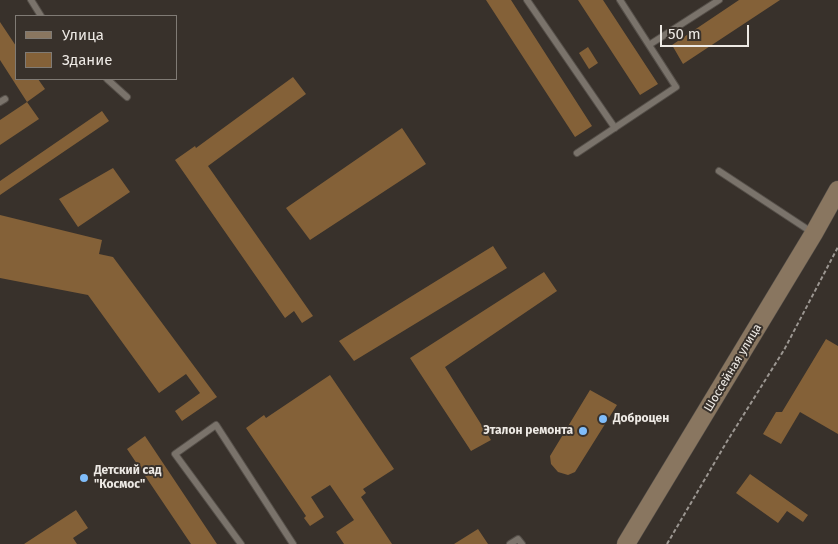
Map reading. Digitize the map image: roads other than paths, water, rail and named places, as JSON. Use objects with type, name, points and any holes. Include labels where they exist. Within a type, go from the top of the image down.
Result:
[{"type":"street","name":"Шоссейная улица","points":[[626,544],[814,233],[838,190]]},
{"type":"lane","points":[[31,0],[40,15]]},
{"type":"lane","points":[[527,0],[615,128]]},
{"type":"lane","points":[[577,153],[676,86],[620,0]]},
{"type":"lane","points":[[649,45],[719,0]]},
{"type":"lane","points":[[108,80],[127,97]]},
{"type":"lane","points":[[719,171],[814,233]]},
{"type":"lane","points":[[241,544],[175,454],[216,425],[293,544]]},
{"type":"lane","points":[[510,544],[518,539],[522,544]]},
{"type":"place","name":"Доброцен","points":[[603,419]]},
{"type":"place","name":"Эталон ремонта","points":[[583,431]]},
{"type":"place","name":"Детский сад \"Космос\"","points":[[84,478]]}]
